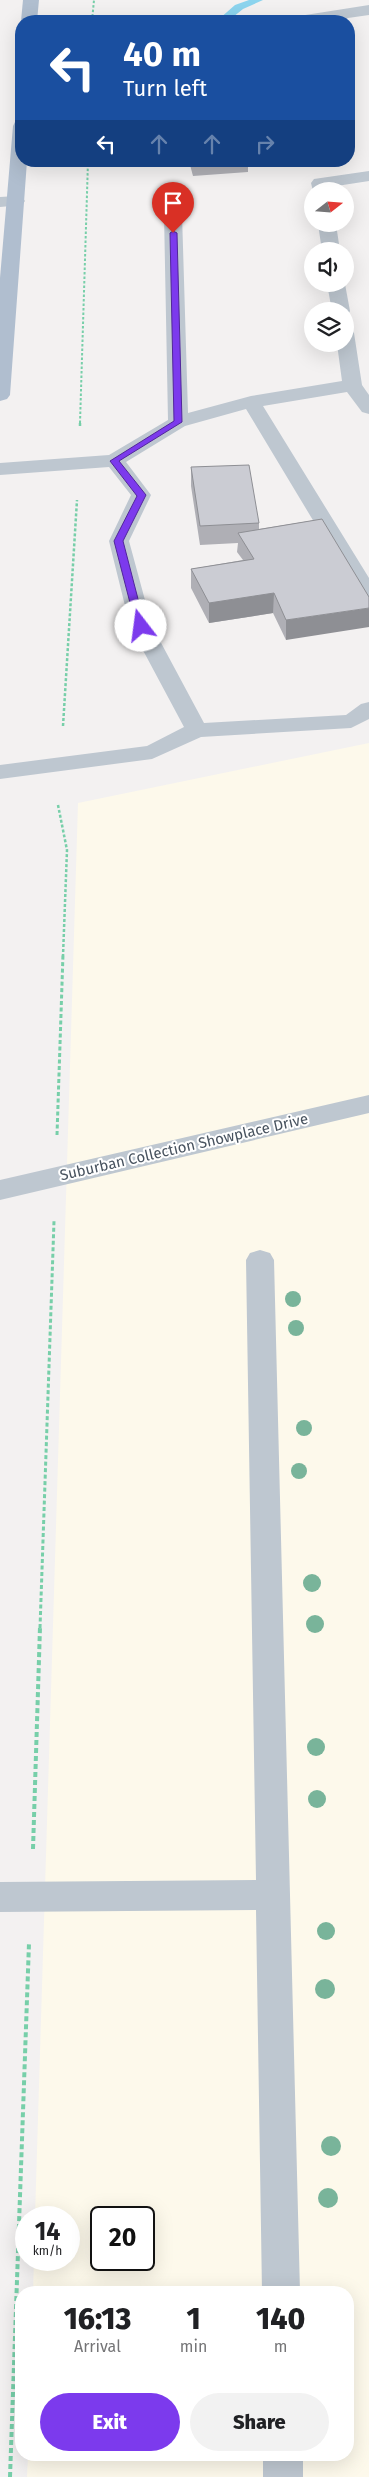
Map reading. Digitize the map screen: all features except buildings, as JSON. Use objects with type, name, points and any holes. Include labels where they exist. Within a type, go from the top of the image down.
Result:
[{"type":"main road","points":[[30,15],[31,0]]},
{"type":"main road","points":[[0,395],[8,202],[15,161]]},
{"type":"lane","points":[[337,15],[369,10]]},
{"type":"lane","points":[[327,182],[369,176]]},
{"type":"lane","points":[[173,214],[178,422]]},
{"type":"lane","points":[[348,352],[352,385],[369,408]]},
{"type":"lane","points":[[0,469],[114,461],[178,422],[251,402],[352,385]]},
{"type":"lane","points":[[251,402],[369,595]]},
{"type":"lane","points":[[114,461],[142,495],[119,541],[141,626],[197,730]]},
{"type":"lane","points":[[0,772],[152,752],[197,730],[351,721],[369,709]]},
{"type":"lane","name":"Suburban Collection Showplace Drive","points":[[0,1190],[369,1104]]},
{"type":"lane","points":[[260,1260],[281,2286]]},
{"type":"lane","points":[[16,1896],[273,1895]]},
{"type":"lane","points":[[283,2461],[283,2477]]},
{"type":"path","points":[[93,15],[94,0]]},
{"type":"path","points":[[10,2477],[16,1896],[55,1177],[67,850],[58,809],[78,463],[88,167]]},
{"type":"shaded area","points":[[369,743],[369,2477],[27,2477],[28,2461],[354,2461],[354,2286],[33,2286],[34,2271],[80,2271],[80,2206],[35,2206],[78,803]]},
{"type":"waterway","points":[[229,15],[239,7],[258,0]]},
{"type":"route","points":[[141,626],[119,541],[142,495],[114,461],[178,422],[173,233]]}]
